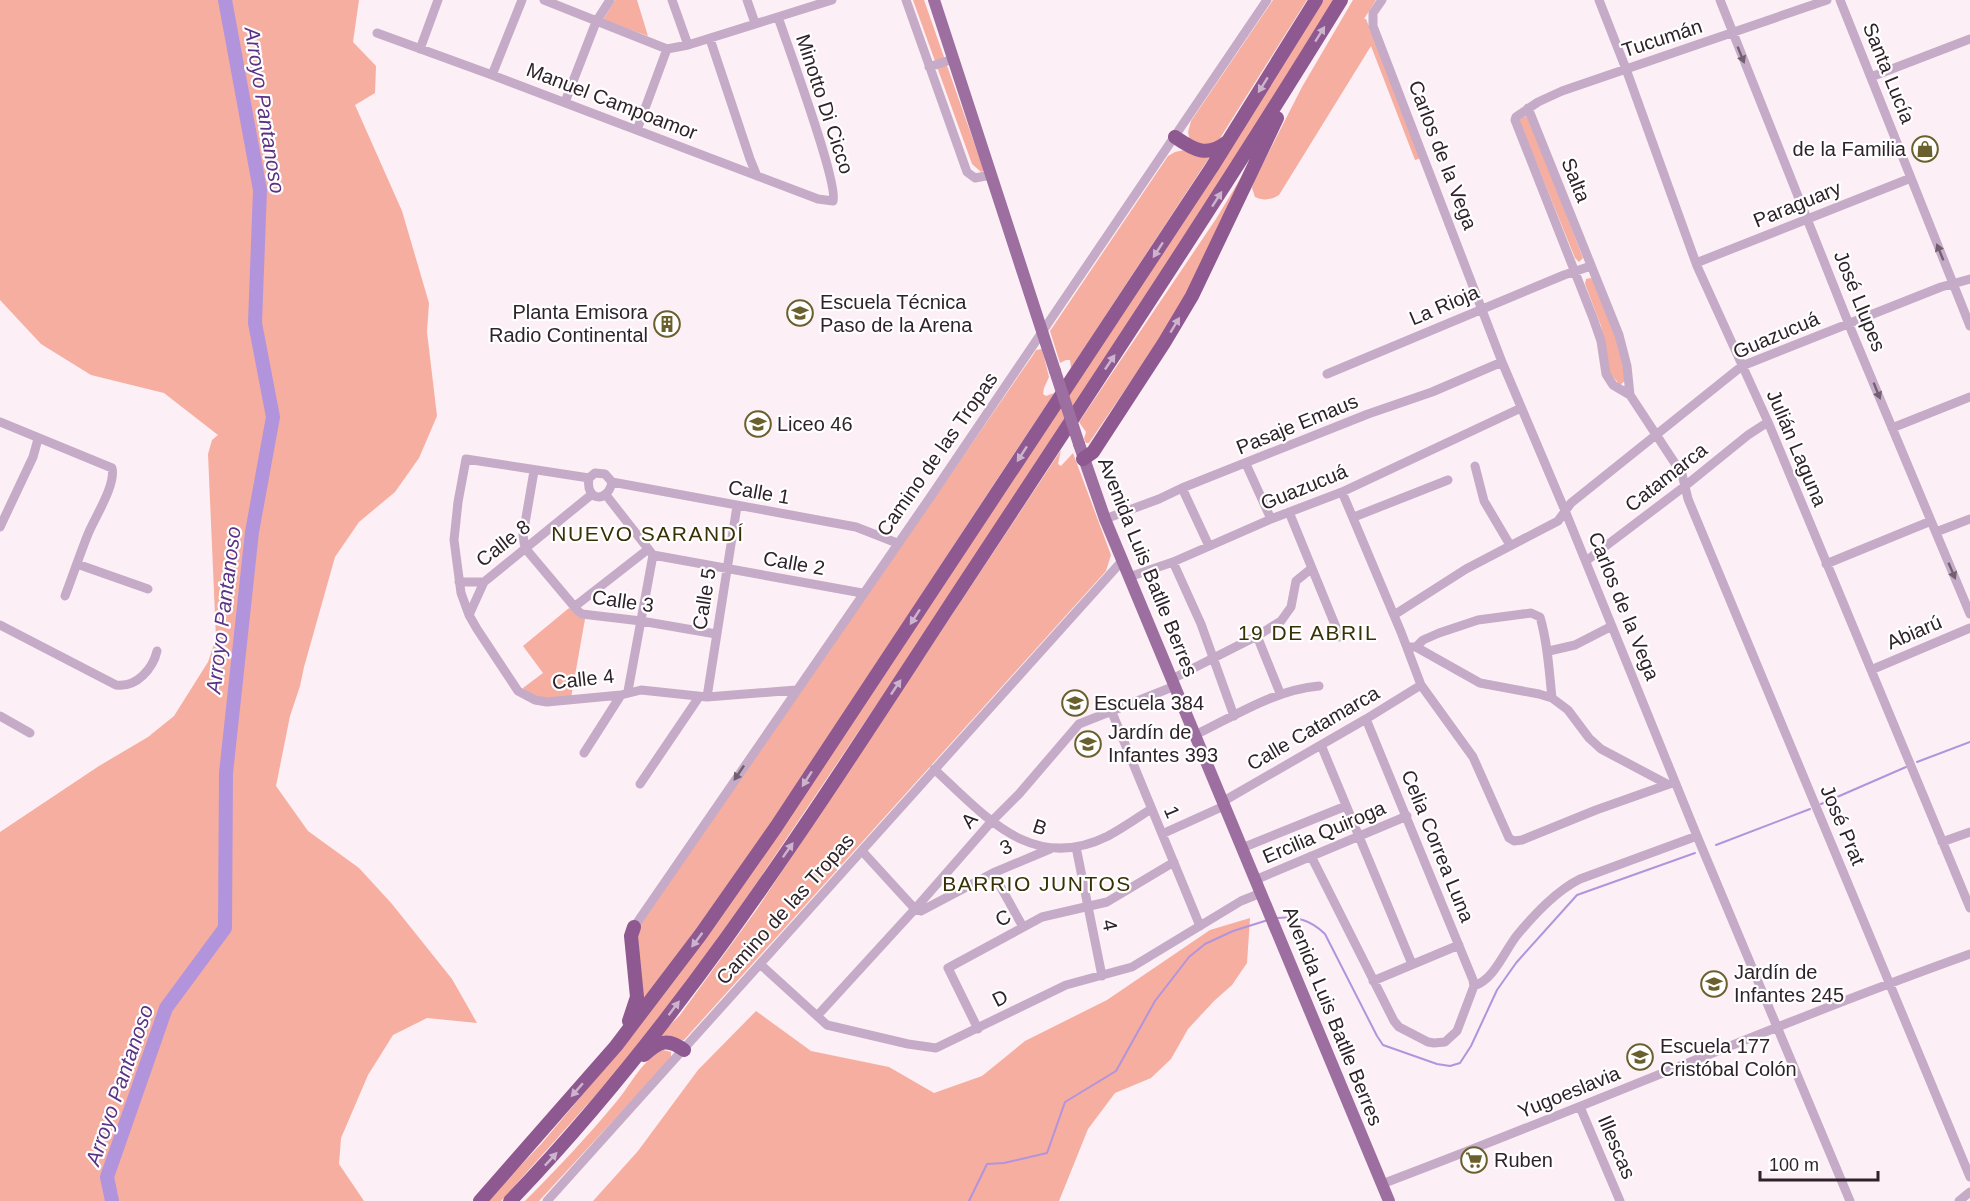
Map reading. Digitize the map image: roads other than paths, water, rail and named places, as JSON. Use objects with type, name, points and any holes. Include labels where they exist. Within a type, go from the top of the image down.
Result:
[{"type":"highway","points":[[480,1201],[616,1046],[701,934],[776,827],[1229,141],[1316,0]]},
{"type":"highway","points":[[510,1201],[553,1157],[624,1073],[795,840],[1192,238],[1341,0]]},
{"type":"highway","points":[[1083,459],[1093,452],[1192,296],[1259,157],[1297,71]]},
{"type":"highway","points":[[1175,137],[1204,152],[1214,151],[1229,141]]},
{"type":"highway","points":[[616,1046],[637,997],[632,936],[634,927]]},
{"type":"highway","points":[[624,1073],[644,1054],[662,1043],[675,1043],[684,1050]]},
{"type":"main road","name":"Avenida Luis Batlle Berres","points":[[934,0],[1083,459],[1105,519],[1389,1201]]},
{"type":"street","points":[[420,49],[438,0]]},
{"type":"street","points":[[492,75],[522,0]]},
{"type":"street","points":[[544,0],[667,49],[710,39],[826,1]]},
{"type":"street","points":[[565,102],[596,22],[610,0]]},
{"type":"street","points":[[672,0],[688,45]]},
{"type":"street","points":[[747,0],[755,23]]},
{"type":"street","points":[[906,0],[967,172],[975,178],[991,175]]},
{"type":"street","name":"Camino de las Tropas","points":[[634,927],[1267,0]]},
{"type":"street","name":"Carlos de la Vega","points":[[1382,0],[1373,13],[1372,21],[1502,362],[1586,561],[1671,783],[1697,836],[1850,1201]]},
{"type":"street","name":"Julián Laguna","points":[[1599,0],[1696,263],[1768,422],[1970,908]]},
{"type":"street","name":"José Llupes","points":[[1720,0],[1849,324],[1970,614]]},
{"type":"street","name":"Tucumán","points":[[1515,120],[1518,114],[1562,91],[1827,0]]},
{"type":"street","name":"Santa Lucía","points":[[1840,0],[1970,326]]},
{"type":"street","name":"Minotto Di Cicco","points":[[778,17],[831,181],[835,197],[833,201]]},
{"type":"street","name":"Manuel Campoamor","points":[[377,33],[818,199],[833,201]]},
{"type":"street","points":[[710,39],[750,159],[758,176]]},
{"type":"street","points":[[1871,77],[1970,39]]},
{"type":"street","points":[[637,130],[667,49]]},
{"type":"street","points":[[930,67],[953,59]]},
{"type":"street","name":"Salta","points":[[1528,108],[1624,353],[1630,394],[1682,474],[1685,486]]},
{"type":"street","name":"Salta","points":[[1515,120],[1601,341],[1606,374],[1613,385],[1630,394]]},
{"type":"street","name":"Paraguary","points":[[1696,263],[1911,178]]},
{"type":"street","points":[[1576,272],[1591,266]]},
{"type":"street","name":"La Rioja","points":[[1327,374],[1576,272]]},
{"type":"street","name":"Guazucuá","points":[[1394,615],[1460,573],[1558,521],[1572,503],[1742,366],[1941,287],[1970,279]]},
{"type":"street","name":"Pasaje Emaus","points":[[1105,519],[1368,414],[1432,392],[1502,362]]},
{"type":"street","points":[[1892,428],[1970,397]]},
{"type":"street","name":"Guazucuá","points":[[1129,577],[1173,562],[1271,519],[1342,492],[1521,408]]},
{"type":"street","points":[[0,422],[108,465],[113,472],[110,485],[65,596]]},
{"type":"street","name":"Catamarca","points":[[1586,561],[1768,422]]},
{"type":"street","points":[[0,527],[27,470],[38,439]]},
{"type":"street","name":"Calle 4","points":[[534,471],[466,459],[454,540],[464,604],[518,691],[525,696],[547,702],[641,690],[703,697],[796,690]]},
{"type":"street","points":[[1246,464],[1271,519]]},
{"type":"street","points":[[1475,466],[1486,505],[1510,545]]},
{"type":"street","points":[[525,548],[523,535],[534,471],[589,478],[595,474],[605,474],[612,482],[611,488],[606,495],[597,497],[591,495],[588,486],[589,478]]},
{"type":"street","points":[[1354,518],[1448,480]]},
{"type":"street","name":"Calle 1","points":[[612,482],[856,527],[897,543]]},
{"type":"street","name":"José Prat","points":[[1685,486],[1688,499],[1970,1177]]},
{"type":"street","points":[[1182,488],[1209,546]]},
{"type":"street","points":[[1342,492],[1394,615],[1412,647],[1421,685],[1473,757],[1509,838],[1514,842],[1522,840],[1671,783]]},
{"type":"street","name":"Calle 8","points":[[459,582],[484,582],[591,495]]},
{"type":"street","points":[[584,753],[625,693],[641,621],[650,553],[606,495]]},
{"type":"street","name":"Calle 5","points":[[639,784],[703,697],[737,506]]},
{"type":"street","points":[[1289,512],[1340,637]]},
{"type":"street","points":[[1936,532],[1970,519]]},
{"type":"street","points":[[1826,564],[1931,521]]},
{"type":"street","name":"Calle 3","points":[[525,548],[582,614],[716,634]]},
{"type":"street","points":[[574,607],[650,553]]},
{"type":"street","name":"Calle 2","points":[[650,553],[862,593]]},
{"type":"street","name":"Camino de las Tropas","points":[[547,1201],[1122,561]]},
{"type":"street","points":[[1173,562],[1213,657],[1234,716]]},
{"type":"street","points":[[77,564],[148,589]]},
{"type":"street","name":"A","points":[[817,1016],[991,822],[1019,794],[1079,724],[1173,682],[1213,657],[1270,629],[1289,612],[1296,581],[1312,568]]},
{"type":"street","points":[[469,615],[484,582]]},
{"type":"street","points":[[1412,647],[1439,633],[1478,620],[1532,613],[1540,617],[1549,651],[1552,699]]},
{"type":"street","points":[[0,625],[112,684],[121,686],[144,675],[155,661],[157,651]]},
{"type":"street","points":[[1549,651],[1575,645],[1612,626]]},
{"type":"street","name":"Abiarú","points":[[1871,670],[1970,628]]},
{"type":"street","points":[[1257,636],[1281,693]]},
{"type":"street","points":[[1412,647],[1480,683],[1539,694],[1552,699],[1568,710],[1589,738],[1601,749],[1671,783]]},
{"type":"street","name":"Calle Catamarca","points":[[1162,834],[1223,804],[1421,685]]},
{"type":"street","points":[[1195,735],[1281,693],[1318,686]]},
{"type":"street","name":"1","points":[[1111,710],[1200,926]]},
{"type":"street","points":[[0,716],[30,733]]},
{"type":"street","name":"Celia Correa Luna","points":[[1366,719],[1474,986]]},
{"type":"street","points":[[1321,745],[1412,964]]},
{"type":"street","name":"B","points":[[934,769],[991,822],[1017,838],[1050,849],[1076,847],[1108,836],[1151,809]]},
{"type":"street","points":[[1242,848],[1346,806]]},
{"type":"street","name":"Ercilia Quiroga","points":[[1255,880],[1407,816]]},
{"type":"street","points":[[1942,842],[1970,832]]},
{"type":"street","points":[[1311,856],[1394,1021],[1399,1027],[1434,1043],[1449,1039],[1457,1031],[1474,986],[1486,982],[1518,934],[1565,887],[1580,879],[1697,836]]},
{"type":"street","name":"4","points":[[1076,847],[1102,976]]},
{"type":"street","name":"3","points":[[915,909],[921,911],[993,873],[1050,849]]},
{"type":"street","points":[[862,851],[915,909]]},
{"type":"street","name":"C","points":[[978,1029],[948,968],[1042,917],[1107,902],[1174,862]]},
{"type":"street","points":[[993,873],[1023,927]]},
{"type":"street","name":"D","points":[[760,964],[827,1025],[930,1048],[942,1046],[1066,985],[1132,967],[1241,901],[1261,893]]},
{"type":"street","points":[[1373,981],[1459,945]]},
{"type":"street","name":"Yugoeslavia","points":[[1382,1184],[1889,983],[1970,954]]},
{"type":"street","name":"Illescas","points":[[1580,1107],[1620,1201]]},
{"type":"street","points":[[1959,1201],[1970,1192]]},
{"type":"waterway","name":"Arroyo Pantanoso","points":[[112,1201],[107,1177],[166,1008],[225,928],[226,773],[252,532],[273,417],[255,323],[260,190],[225,0]]},
{"type":"waterway","points":[[1917,762],[1970,742]]},
{"type":"waterway","points":[[1821,804],[1906,767]]},
{"type":"waterway","points":[[1716,845],[1810,809]]},
{"type":"waterway","points":[[1277,918],[1303,920],[1325,934],[1383,1045],[1437,1064],[1450,1066],[1460,1063],[1471,1046],[1497,990],[1516,963],[1577,895],[1695,853]]},
{"type":"waterway","points":[[969,1201],[987,1164],[1004,1163],[1047,1153],[1065,1102],[1116,1071],[1155,1001],[1189,957],[1205,944],[1233,931],[1268,920]]},
{"type":"place","name":"de la Familia","points":[[1925,149]]},
{"type":"place","name":"Escuela Técnica Paso de la Arena","points":[[800,313]]},
{"type":"place","name":"Planta Emisora Radio Continental","points":[[667,324]]},
{"type":"place","name":"Liceo 46","points":[[758,424]]},
{"type":"place","name":"Escuela 384","points":[[1075,703]]},
{"type":"place","name":"Jardín de Infantes 393","points":[[1088,744]]},
{"type":"place","name":"Jardín de Infantes 245","points":[[1714,984]]},
{"type":"place","name":"Escuela 177 Cristóbal Colón","points":[[1640,1057]]},
{"type":"place","name":"Ruben","points":[[1474,1160]]},
{"type":"district","name":"NUEVO SARANDÍ","points":[[648,533]]},
{"type":"district","name":"19 DE ABRIL","points":[[1308,632]]},
{"type":"district","name":"BARRIO JUNTOS","points":[[1037,883]]}]
